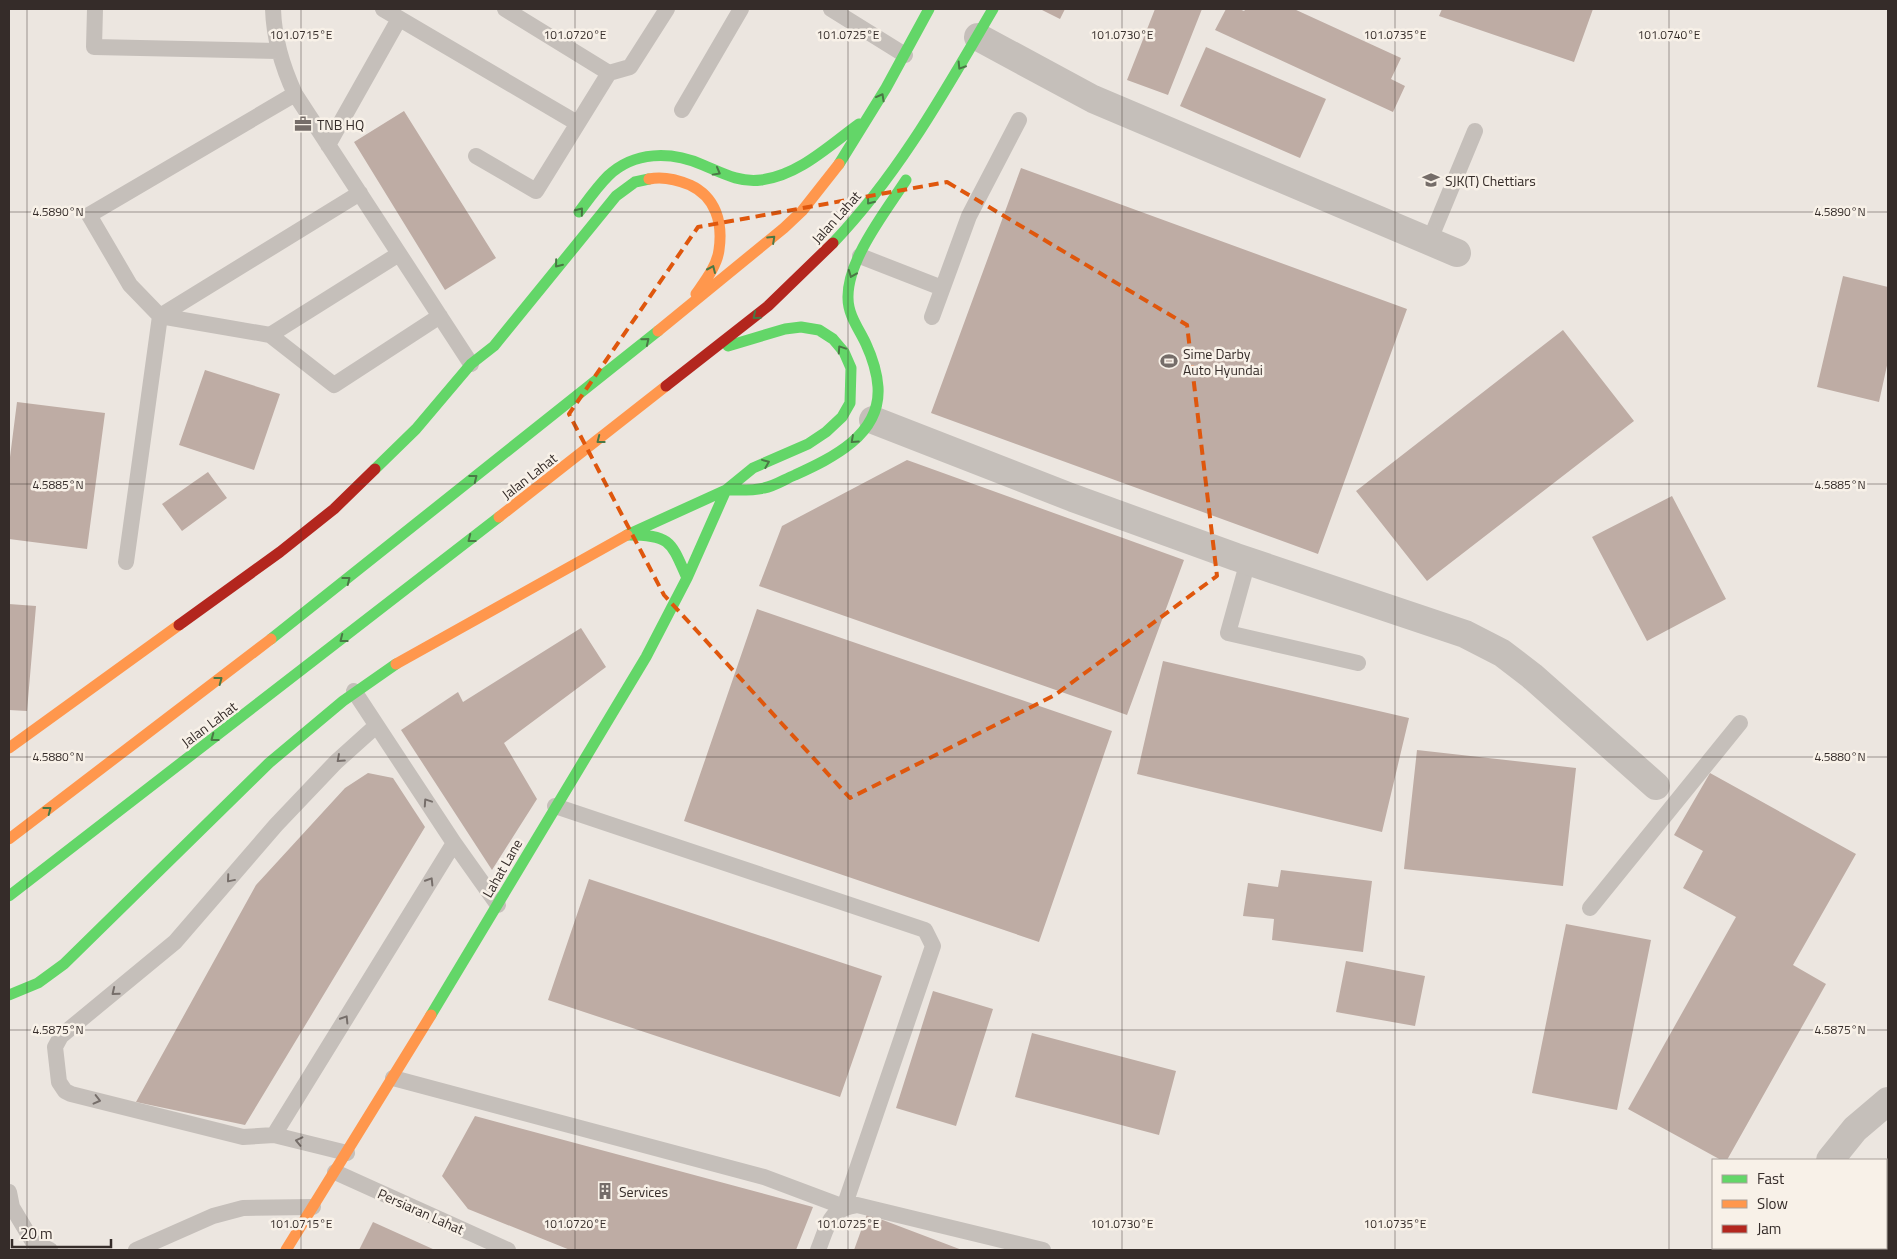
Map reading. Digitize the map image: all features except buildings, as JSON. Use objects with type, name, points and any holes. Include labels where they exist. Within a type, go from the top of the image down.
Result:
[{"type":"main road","points":[[9,839],[275,636],[766,245],[800,213],[828,178],[871,116],[929,9]]},
{"type":"main road","name":"Jalan Lahat","points":[[9,896],[302,672],[768,306],[810,267],[849,226],[891,175],[936,106],[994,9]]},
{"type":"main road","points":[[726,490],[761,489],[818,465],[842,450],[873,420],[878,405],[878,389],[869,350],[851,315],[848,298],[849,281],[860,256],[914,162],[936,106]]},
{"type":"main road","points":[[571,222],[608,176],[625,162],[648,155],[670,155],[709,167],[725,176],[745,180],[764,180],[784,173],[871,116]]},
{"type":"main road","points":[[9,748],[257,569],[334,509],[416,429],[471,364],[494,346],[616,196],[635,182],[658,177],[681,180],[703,191],[716,209],[719,227],[719,251],[710,274],[686,310]]},
{"type":"main road","points":[[9,995],[28,990],[51,974],[171,861],[234,796],[292,743],[354,692],[382,672],[627,536],[726,490],[753,468],[808,444],[837,422],[850,403],[852,388],[851,368],[844,352],[833,339],[819,330],[801,327],[778,331],[710,352]]},
{"type":"main road","points":[[471,364],[484,338]]},
{"type":"main road","name":"Lahat Lane","points":[[286,1250],[393,1078],[646,657],[687,578],[726,490]]},
{"type":"main road","points":[[627,536],[655,534],[662,537],[679,557],[687,578]]},
{"type":"street","points":[[978,37],[1093,99],[1457,253]]},
{"type":"street","points":[[873,420],[1073,498],[1248,561],[1465,634],[1502,653],[1532,676],[1666,794]]},
{"type":"street","points":[[1831,1159],[1855,1129],[1888,1101]]},
{"type":"lane","points":[[96,9],[94,47],[278,51]]},
{"type":"lane","points":[[273,9],[278,51],[285,73],[295,94],[471,364]]},
{"type":"lane","points":[[505,9],[609,72]]},
{"type":"lane","points":[[476,156],[536,191],[609,72],[630,67],[667,9]]},
{"type":"lane","points":[[682,110],[741,9]]},
{"type":"lane","points":[[830,9],[905,54]]},
{"type":"lane","points":[[328,145],[391,12],[577,123]]},
{"type":"lane","points":[[295,94],[89,215],[130,285],[160,316],[270,335],[334,385],[440,316]]},
{"type":"lane","points":[[932,317],[968,216],[1019,120]]},
{"type":"lane","points":[[1429,242],[1475,131]]},
{"type":"lane","points":[[160,316],[360,193]]},
{"type":"lane","points":[[270,335],[399,254]]},
{"type":"lane","points":[[860,256],[942,288]]},
{"type":"lane","points":[[126,562],[160,316]]},
{"type":"lane","points":[[1248,561],[1228,633],[1358,663]]},
{"type":"lane","points":[[354,692],[498,905]]},
{"type":"lane","points":[[1590,908],[1666,794],[1740,723]]},
{"type":"lane","points":[[347,1153],[274,1135],[244,1137],[71,1094],[65,1091],[59,1082],[55,1047],[61,1036],[175,942],[276,824],[336,762],[376,726]]},
{"type":"lane","points":[[555,806],[925,930],[933,946],[844,1207]]},
{"type":"lane","points":[[274,1135],[454,842]]},
{"type":"lane","points":[[393,1078],[764,1177],[844,1207]]},
{"type":"lane","name":"Persiaran Lahat","points":[[335,1172],[508,1250]]},
{"type":"lane","points":[[9,1192],[12,1207],[33,1242],[50,1250]]},
{"type":"lane","points":[[818,1250],[833,1213],[844,1207],[858,1205],[1043,1250]]},
{"type":"lane","points":[[136,1250],[213,1216],[243,1208],[313,1207]]},
{"type":"highlighted area","points":[[947,182],[1187,325],[1217,576],[1055,695],[850,798],[664,595],[569,414],[698,227]]},
{"type":"traffic: fast","points":[[839,164],[886,88],[929,9]]},
{"type":"traffic: fast","points":[[833,243],[879,189],[920,131],[993,9]]},
{"type":"traffic: fast","points":[[579,212],[608,176],[618,168],[641,158],[653,156],[678,157],[691,160],[738,179],[761,180],[788,173],[801,166],[859,124]]},
{"type":"traffic: fast","points":[[375,469],[416,429],[471,364],[494,346],[616,196],[635,182],[649,179]]},
{"type":"traffic: fast","points":[[726,490],[750,490],[768,487],[824,461],[851,443],[872,419],[877,404],[878,387],[870,354],[854,322],[848,304],[849,283],[869,236],[906,180]]},
{"type":"traffic: fast","points":[[627,535],[726,490],[753,468],[808,444],[826,432],[842,417],[850,403],[851,368],[844,352],[833,339],[819,330],[801,327],[785,329],[728,346]]},
{"type":"traffic: fast","points":[[271,639],[658,331]]},
{"type":"traffic: fast","points":[[431,1015],[646,657],[687,578],[726,490]]},
{"type":"traffic: fast","points":[[9,896],[499,517]]},
{"type":"traffic: fast","points":[[629,535],[654,537],[668,543],[677,556],[687,578]]},
{"type":"traffic: fast","points":[[9,995],[38,983],[64,964],[269,763],[343,701],[396,664]]},
{"type":"traffic: slow","points":[[658,331],[784,228],[802,211],[839,164]]},
{"type":"traffic: slow","points":[[649,179],[670,179],[690,185],[706,196],[716,212],[720,230],[718,256],[710,273],[696,294]]},
{"type":"traffic: slow","points":[[499,517],[666,386]]},
{"type":"traffic: slow","points":[[396,664],[627,535]]},
{"type":"traffic: slow","points":[[9,748],[179,625]]},
{"type":"traffic: slow","points":[[9,839],[271,639]]},
{"type":"traffic: slow","points":[[286,1250],[431,1015]]},
{"type":"traffic: jam","points":[[666,386],[768,306],[833,243]]},
{"type":"traffic: jam","points":[[179,625],[280,552],[334,509],[375,469]]},
{"type":"place","name":"TNB HQ","points":[[303,124]]},
{"type":"place","name":"SJK(T) Chettiars","points":[[1431,180]]},
{"type":"place","name":"Sime Darby Auto Hyundai","points":[[1169,361]]},
{"type":"place","name":"Services","points":[[605,1191]]}]
